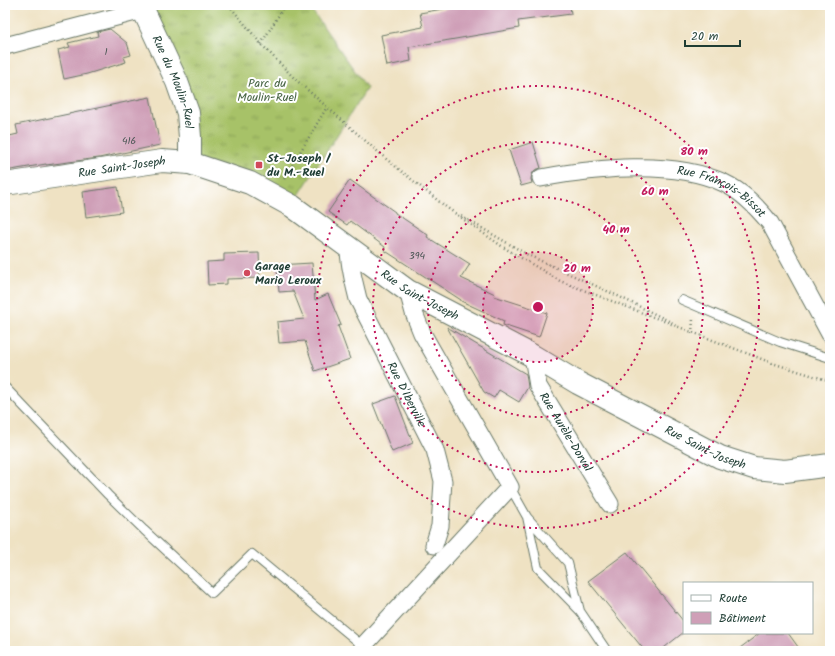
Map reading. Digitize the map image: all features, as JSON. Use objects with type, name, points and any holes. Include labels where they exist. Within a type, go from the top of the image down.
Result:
[{"type":"street","points":[[5,46],[142,7]]},
{"type":"street","name":"Rue du Moulin-Ruel","points":[[142,7],[177,82],[188,113],[190,163]]},
{"type":"street","name":"Rue Saint-Joseph","points":[[5,184],[162,161],[190,163],[250,183],[292,206],[408,291],[533,356],[578,383],[720,457],[754,468],[785,471],[830,465]]},
{"type":"street","name":"Rue François-Bissot","points":[[541,178],[607,169],[645,168],[674,170],[702,176],[724,183],[740,193],[758,208],[770,223],[830,334]]},
{"type":"street","name":"Rue D'Iberville","points":[[349,248],[351,272],[358,299],[435,450],[443,481],[440,526],[434,545]]},
{"type":"street","points":[[363,646],[510,487],[422,333],[414,313],[408,291]]},
{"type":"street","name":"Rue Aurèle-Dorval","points":[[533,356],[538,386],[610,504]]},
{"type":"lane","points":[[682,300],[780,342],[830,358]]},
{"type":"lane","points":[[5,387],[75,462],[113,500],[212,593],[252,554],[363,646]]},
{"type":"lane","points":[[510,487],[527,517],[568,563],[580,611]]},
{"type":"lane","points":[[527,517],[538,568],[580,611],[607,651]]},
{"type":"path","points":[[229,5],[261,44],[295,79],[385,158],[446,207],[503,248],[560,281],[772,363],[830,382]]},
{"type":"path","points":[[261,44],[285,5]]},
{"type":"path","points":[[274,196],[327,107]]},
{"type":"path","points":[[446,207],[528,255],[618,296],[692,333]]},
{"type":"green space","name":"Parc du Moulin-Ruel","points":[[141,5],[308,5],[367,88],[292,206],[190,163],[190,137]]},
{"type":"building","points":[[465,5],[570,5],[571,14],[518,21],[519,28],[409,47],[411,61],[387,66],[381,35],[423,27],[420,13]]},
{"type":"building","points":[[110,29],[127,43],[131,55],[124,57],[126,62],[87,74],[64,79],[58,50],[70,47],[68,43],[98,36],[97,32]]},
{"type":"building","points":[[150,97],[160,145],[99,158],[46,164],[5,171],[5,137],[18,134],[16,125]]},
{"type":"building","points":[[533,142],[541,168],[535,170],[532,174],[532,183],[521,186],[509,150]]},
{"type":"building","points":[[350,180],[428,235],[427,237],[470,264],[461,278],[495,294],[494,296],[547,313],[539,337],[503,325],[504,321],[461,301],[384,250],[385,247],[350,221],[347,225],[328,212]]},
{"type":"building","points":[[118,187],[122,212],[86,217],[83,192]]},
{"type":"building","points":[[259,253],[260,278],[227,279],[227,284],[208,285],[207,262],[224,261],[224,254]]},
{"type":"building","points":[[312,263],[315,300],[328,294],[341,325],[338,326],[350,359],[315,371],[305,341],[279,343],[277,322],[304,319],[293,291],[279,292],[277,265]]},
{"type":"building","points":[[447,327],[526,374],[528,387],[519,402],[499,390],[494,398],[484,392]]},
{"type":"building","points":[[395,396],[413,443],[392,452],[373,404]]},
{"type":"building","points":[[627,552],[683,621],[683,633],[660,651],[645,651],[588,581]]},
{"type":"building","points":[[759,634],[789,634],[801,651],[736,651]]},
{"type":"place","name":"St-Joseph / du M.-Ruel","points":[[259,165]]},
{"type":"place","name":"Garage Mario Leroux","points":[[247,273]]}]
